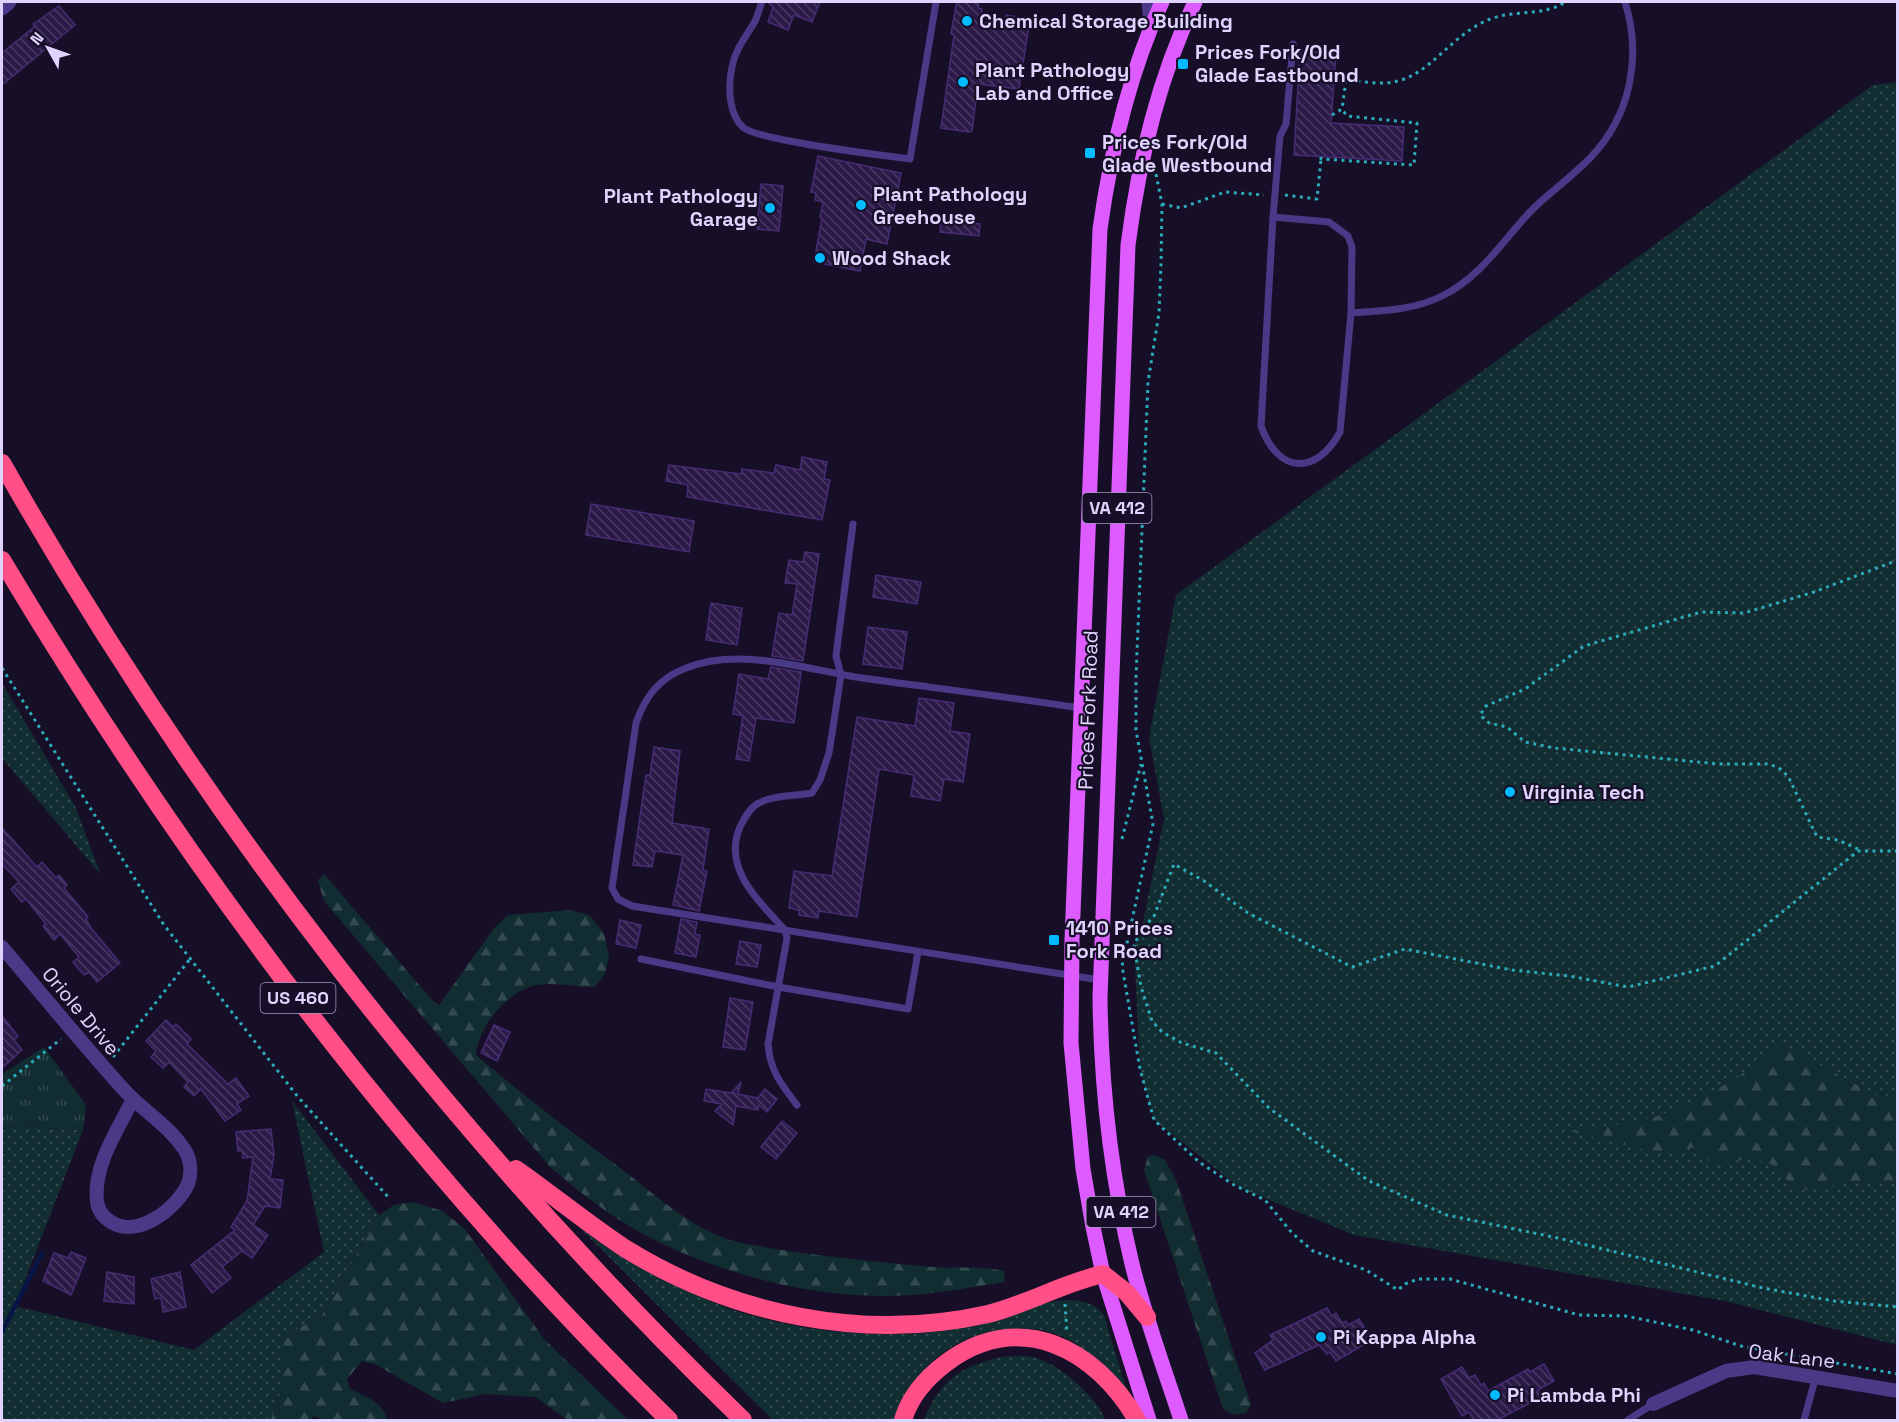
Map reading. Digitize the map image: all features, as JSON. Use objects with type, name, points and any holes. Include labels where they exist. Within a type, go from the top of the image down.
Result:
[{"type":"highway","name":"US 460","points":[[2,463],[96,621],[231,821],[351,981],[490,1151],[605,1278],[743,1420]]},
{"type":"highway","name":"US 460","points":[[2,560],[122,750],[211,880],[303,1004],[482,1222],[567,1316],[669,1420]]},
{"type":"highway","points":[[490,1151],[597,1229],[661,1269],[722,1296],[780,1313],[861,1325],[943,1322],[1024,1304],[1080,1279],[1103,1274],[1127,1293],[1147,1317]]},
{"type":"highway","points":[[903,1420],[915,1393],[931,1374],[956,1356],[980,1345],[1004,1338],[1031,1338],[1056,1344],[1077,1354],[1098,1370],[1115,1388],[1137,1420]]},
{"type":"main road","name":"Prices Fork Road","points":[[1149,1420],[1103,1274],[1083,1169],[1071,1043],[1071,976],[1100,229],[1115,140],[1130,86],[1162,2]]},
{"type":"main road","name":"Prices Fork Road","points":[[1181,1420],[1132,1264],[1112,1163],[1103,1074],[1100,980],[1128,245],[1136,186],[1155,105],[1195,2]]},
{"type":"street","points":[[2,8],[9,2]]},
{"type":"street","points":[[1149,2],[1151,26]]},
{"type":"street","name":"Oriole Drive","points":[[2,946],[102,1066],[133,1099],[168,1129],[185,1150],[191,1168],[190,1179],[180,1196],[144,1226],[126,1228],[105,1218],[99,1210],[96,1185],[103,1162],[133,1099]]},
{"type":"street","name":"Oak Lane","points":[[1653,1404],[1726,1371],[1754,1367],[1898,1391]]},
{"type":"lane","points":[[762,2],[755,22],[743,37],[732,66],[729,93],[735,114],[744,128],[772,137],[910,159],[936,2]]},
{"type":"lane","points":[[1351,313],[1415,306],[1443,296],[1462,284],[1481,269],[1543,199],[1590,158],[1613,127],[1630,82],[1633,36],[1625,2]]},
{"type":"lane","points":[[1273,217],[1329,222],[1348,236],[1352,255],[1351,313],[1340,432],[1324,455],[1312,462],[1296,463],[1280,458],[1268,447],[1261,426],[1274,196],[1280,136],[1286,124],[1293,44]]},
{"type":"lane","points":[[797,1105],[775,1078],[769,1062],[768,1044],[787,938],[785,930],[742,878],[734,856],[735,838],[744,818],[756,805],[772,799],[812,793],[820,780],[829,753],[841,675],[836,656],[853,524]]},
{"type":"lane","points":[[1080,708],[841,675],[780,663],[725,659],[686,668],[658,684],[644,701],[636,723],[612,888],[618,899],[632,906],[1100,980]]},
{"type":"lane","points":[[641,959],[778,987],[908,1009],[918,952]]},
{"type":"lane","points":[[1804,1420],[1816,1376]]},
{"type":"lane","points":[[1628,1420],[1653,1404]]},
{"type":"path","points":[[1162,204],[1181,208],[1225,192],[1274,196],[1293,195],[1317,199],[1321,158],[1414,165],[1417,123],[1347,116],[1342,109],[1346,80],[1381,83],[1404,79],[1431,64],[1457,37],[1475,25],[1496,17],[1552,8],[1565,2]]},
{"type":"path","points":[[1332,115],[1342,109]]},
{"type":"path","points":[[1155,172],[1162,204],[1159,312],[1148,393],[1136,677],[1136,730],[1141,762],[1150,794],[1153,824],[1122,966],[1150,1110],[1166,1132],[1199,1162],[1234,1185],[1265,1200],[1292,1233],[1313,1251],[1366,1270],[1398,1290],[1405,1284],[1418,1279],[1450,1279],[1570,1313],[1626,1316],[1693,1330],[1742,1346],[1898,1374]]},
{"type":"path","points":[[1898,560],[1814,592],[1744,613],[1701,612],[1584,646],[1525,689],[1486,706],[1479,715],[1489,723],[1507,727],[1525,742],[1545,746],[1719,764],[1767,764],[1778,767],[1788,776],[1817,837],[1838,840],[1860,850],[1898,851]]},
{"type":"path","points":[[2,668],[164,925],[298,1097],[390,1199]]},
{"type":"path","points":[[1122,840],[1141,762]]},
{"type":"path","points":[[1860,850],[1715,966],[1628,987],[1569,976],[1512,970],[1405,949],[1352,967],[1248,913],[1204,880],[1174,864],[1154,916],[1141,931],[1134,945],[1148,1013],[1162,1032],[1182,1043],[1216,1053],[1269,1108],[1369,1181],[1447,1215],[1558,1238],[1763,1288],[1834,1301],[1898,1307]]},
{"type":"path","points":[[102,1066],[112,1058],[190,959]]},
{"type":"path","points":[[2,1086],[73,1030]]},
{"type":"path","points":[[1064,1300],[1068,1341]]},
{"type":"green space","name":"Virginia Tech","points":[[1897,82],[1897,1345],[1725,1301],[1354,1235],[1240,1188],[1154,1120],[1140,1069],[1134,945],[1141,931],[1164,819],[1149,737],[1176,595],[1873,85]]},
{"type":"green space","points":[[2,683],[75,806],[101,875],[2,758]]},
{"type":"green space","points":[[324,874],[432,1000],[439,1005],[495,927],[508,915],[570,910],[589,915],[604,933],[609,957],[605,974],[595,987],[544,984],[519,992],[501,1006],[487,1024],[481,1034],[476,1055],[548,1114],[664,1203],[709,1232],[742,1243],[789,1251],[932,1267],[995,1269],[1004,1271],[1005,1282],[924,1294],[889,1296],[817,1291],[747,1276],[679,1251],[634,1229],[597,1205],[551,1168],[324,901],[318,880]]},
{"type":"green space","points":[[1782,1044],[1877,1096],[1897,1095],[1897,1181],[1867,1180],[1797,1191],[1773,1165],[1754,1159],[1711,1163],[1697,1147],[1657,1153],[1570,1131],[1635,1122],[1662,1115],[1699,1099],[1735,1079]]},
{"type":"green space","points":[[44,1047],[86,1105],[83,1130],[2,1126],[2,1074]]},
{"type":"green space","points":[[292,1101],[379,1215],[322,1315],[292,1332],[281,1344],[281,1391],[271,1420],[2,1420],[2,1126],[83,1130],[15,1306],[194,1350],[324,1252]]},
{"type":"green space","points":[[1155,1155],[1165,1160],[1176,1180],[1251,1405],[1246,1413],[1234,1415],[1223,1409],[1144,1170],[1148,1156]]},
{"type":"green space","points":[[414,1202],[442,1211],[464,1228],[544,1339],[628,1420],[568,1420],[535,1397],[485,1394],[443,1403],[375,1364],[362,1361],[347,1379],[350,1389],[378,1404],[387,1420],[323,1420],[314,1416],[310,1420],[271,1420],[281,1391],[281,1344],[292,1332],[322,1315],[379,1215],[394,1205]]},
{"type":"green space","points":[[576,1224],[646,1268],[719,1305],[765,1319],[836,1332],[920,1333],[982,1322],[1060,1300],[1088,1303],[1104,1315],[1130,1401],[1084,1350],[1066,1338],[1046,1331],[1024,1328],[980,1335],[959,1343],[940,1355],[925,1369],[895,1420],[773,1420]]},
{"type":"green space","points":[[1008,1356],[1043,1360],[1065,1373],[1093,1400],[1106,1420],[924,1420],[938,1394],[956,1375],[979,1363]]},
{"type":"building","points":[[768,2],[820,2],[812,22],[794,15],[788,30],[768,22],[773,7]]},
{"type":"building","points":[[959,2],[979,2],[978,8],[982,9],[980,22],[1004,26],[1006,15],[1030,19],[1019,89],[978,84],[972,131],[969,132],[941,128],[954,35],[951,34],[956,5]]},
{"type":"building","points":[[59,6],[75,25],[2,85],[2,53],[35,26],[33,24]]},
{"type":"building","points":[[1300,51],[1336,53],[1331,123],[1404,127],[1402,161],[1294,155]]},
{"type":"building","points":[[818,156],[901,173],[887,244],[866,239],[860,271],[814,262],[823,202],[815,200],[816,193],[811,192]]},
{"type":"building","name":"Plant Pathology Garage","points":[[761,184],[783,186],[779,231],[757,229]]},
{"type":"building","points":[[941,220],[980,224],[979,236],[940,232]]},
{"type":"building","points":[[802,457],[827,462],[824,479],[830,480],[822,520],[687,497],[688,485],[666,481],[669,465],[741,474],[742,469],[774,473],[776,465],[800,470]]},
{"type":"building","points":[[591,504],[694,521],[689,552],[586,535]]},
{"type":"building","points":[[805,552],[819,554],[803,661],[772,656],[779,613],[792,615],[797,584],[785,583],[789,560],[803,562]]},
{"type":"building","points":[[876,575],[921,582],[917,604],[873,597]]},
{"type":"building","points":[[711,603],[742,608],[737,645],[706,640]]},
{"type":"building","points":[[868,627],[907,632],[902,669],[863,664]]},
{"type":"building","points":[[771,667],[801,672],[794,723],[756,718],[749,761],[736,759],[743,716],[733,714],[739,674],[768,679]]},
{"type":"building","points":[[919,698],[954,703],[950,731],[970,734],[963,782],[944,779],[940,801],[911,796],[914,775],[879,769],[857,917],[819,911],[818,918],[799,915],[799,910],[789,908],[794,871],[832,876],[857,717],[915,726]]},
{"type":"building","points":[[654,747],[680,751],[672,823],[709,829],[703,870],[707,871],[699,911],[673,905],[683,855],[655,851],[652,867],[633,865],[646,775],[650,775]]},
{"type":"building","points":[[2,828],[37,867],[42,862],[56,878],[59,875],[67,885],[64,888],[88,917],[86,919],[91,928],[120,963],[97,982],[89,972],[84,975],[73,962],[79,957],[60,934],[54,940],[43,926],[46,924],[26,899],[22,902],[11,889],[19,882],[2,864]]},
{"type":"building","points":[[681,919],[697,922],[695,934],[700,935],[696,957],[675,953]]},
{"type":"building","points":[[620,920],[641,925],[636,948],[616,944]]},
{"type":"building","points":[[740,941],[761,945],[757,967],[736,964]]},
{"type":"building","points":[[730,998],[753,1002],[745,1050],[723,1047]]},
{"type":"building","points":[[2,1016],[18,1036],[14,1040],[22,1050],[2,1068]]},
{"type":"building","points":[[166,1020],[173,1027],[176,1024],[191,1039],[187,1044],[228,1084],[236,1078],[249,1096],[237,1104],[241,1110],[225,1121],[201,1089],[194,1096],[184,1087],[188,1082],[169,1062],[163,1068],[151,1057],[156,1051],[146,1041]]},
{"type":"building","points":[[494,1025],[510,1032],[497,1061],[481,1053]]},
{"type":"building","points":[[741,1082],[738,1094],[758,1098],[765,1089],[777,1099],[767,1112],[759,1105],[758,1110],[736,1106],[733,1125],[715,1111],[722,1104],[704,1101],[706,1089],[731,1093]]},
{"type":"building","points":[[782,1121],[797,1133],[776,1159],[761,1147]]},
{"type":"building","points":[[271,1129],[274,1155],[270,1179],[283,1180],[280,1208],[265,1206],[253,1225],[268,1235],[252,1258],[242,1251],[222,1267],[231,1278],[212,1293],[191,1265],[235,1230],[231,1227],[247,1201],[253,1157],[243,1158],[242,1151],[238,1151],[236,1132]]},
{"type":"building","points":[[71,1252],[86,1258],[71,1295],[43,1281],[54,1253],[68,1258]]},
{"type":"building","points":[[107,1272],[134,1277],[134,1304],[104,1301]]},
{"type":"building","points":[[180,1272],[186,1307],[163,1312],[161,1298],[155,1299],[151,1279]]},
{"type":"building","name":"Pi Kappa Alpha","points":[[1327,1308],[1332,1316],[1336,1313],[1342,1323],[1346,1321],[1348,1325],[1359,1319],[1372,1340],[1336,1361],[1330,1352],[1327,1354],[1319,1345],[1265,1370],[1255,1353],[1273,1340],[1270,1335]]},
{"type":"building","name":"Pi Lambda Phi","points":[[1544,1364],[1554,1381],[1538,1390],[1542,1397],[1497,1420],[1474,1420],[1469,1412],[1462,1416],[1441,1379],[1462,1367],[1469,1378],[1475,1375],[1481,1385],[1484,1383],[1488,1391],[1528,1369],[1530,1372]]},
{"type":"waterway","points":[[2,1332],[42,1253]]},
{"type":"place","name":"Chemical Storage Building","points":[[967,21]]},
{"type":"place","name":"Prices Fork/Old Glade Eastbound","points":[[1183,64]]},
{"type":"place","name":"Plant Pathology Lab and Office","points":[[963,82]]},
{"type":"place","name":"Prices Fork/Old Glade Westbound","points":[[1090,153]]},
{"type":"place","name":"Plant Pathology Greehouse","points":[[861,205]]},
{"type":"place","name":"Plant Pathology Garage","points":[[770,208]]},
{"type":"place","name":"Wood Shack","points":[[820,258]]},
{"type":"place","name":"Virginia Tech","points":[[1510,792]]},
{"type":"place","name":"1410 Prices Fork Road","points":[[1054,940]]},
{"type":"place","name":"Pi Kappa Alpha","points":[[1321,1337]]},
{"type":"place","name":"Pi Lambda Phi","points":[[1495,1395]]}]
